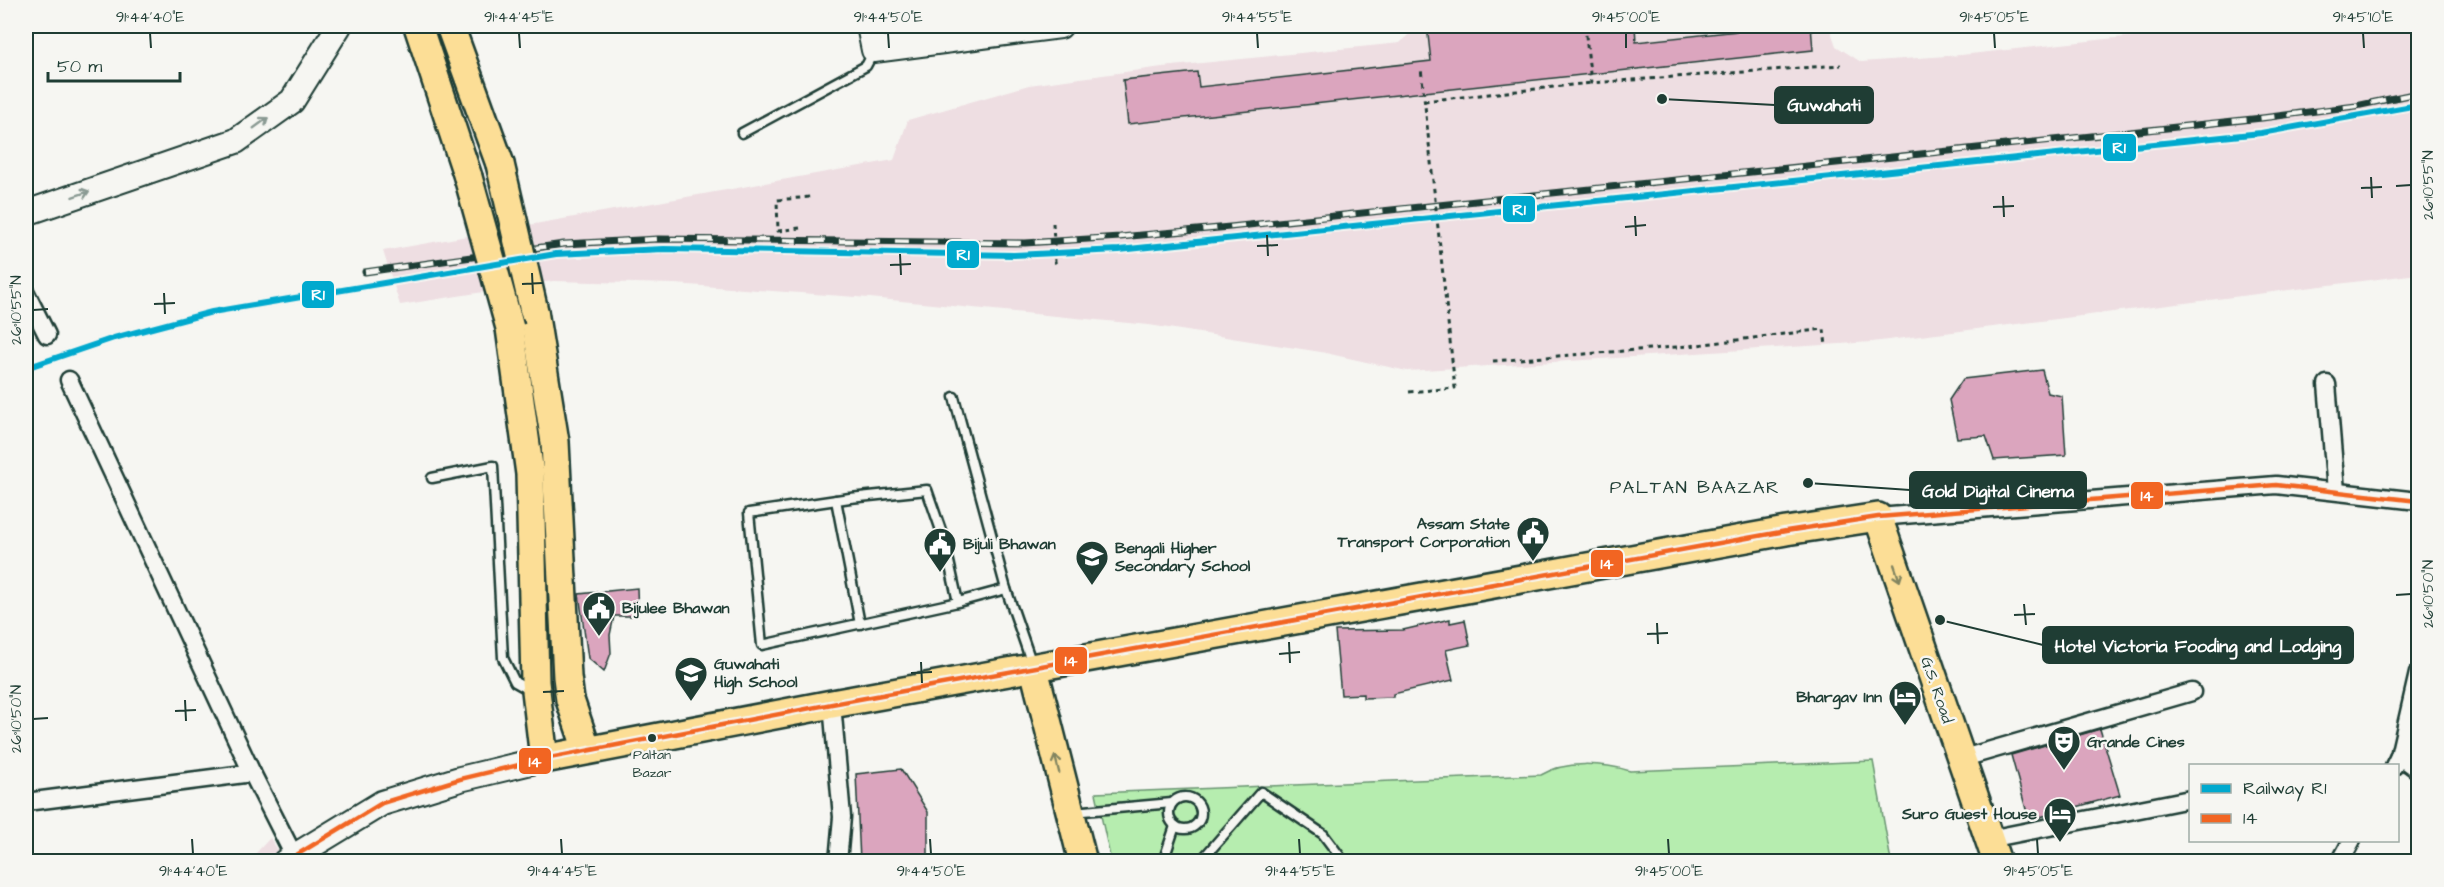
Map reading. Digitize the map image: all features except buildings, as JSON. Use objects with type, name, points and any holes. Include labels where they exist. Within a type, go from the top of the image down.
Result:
[{"type":"main road","points":[[418,26],[468,177],[510,328],[530,474],[536,688],[543,759],[832,704],[1786,531],[1878,517]]},
{"type":"main road","points":[[450,26],[500,164],[534,311],[555,442],[567,677],[570,700],[587,750]]},
{"type":"main road","name":"G.S. Road","points":[[1878,517],[1993,850]]},
{"type":"main road","points":[[1034,669],[1083,861]]},
{"type":"street","points":[[26,213],[236,141],[292,101],[339,26]]},
{"type":"street","points":[[869,26],[874,50],[1060,26]]},
{"type":"street","points":[[26,293],[47,335]]},
{"type":"street","points":[[69,380],[252,773],[289,858],[382,803],[460,779],[543,759]]},
{"type":"street","points":[[2327,384],[2336,491]]},
{"type":"street","points":[[1878,517],[2276,485],[2418,501]]},
{"type":"street","points":[[2418,673],[2396,761],[2418,770]]},
{"type":"street","points":[[1960,759],[2192,692]]},
{"type":"street","points":[[832,704],[842,817],[838,861]]},
{"type":"street","points":[[26,802],[252,773]]},
{"type":"street","points":[[1993,850],[2189,799]]},
{"type":"street","points":[[2340,861],[2351,842]]},
{"type":"lane","points":[[742,133],[866,66],[874,50]]},
{"type":"lane","points":[[954,397],[1006,588],[1034,669]]},
{"type":"lane","points":[[432,478],[493,466],[503,658],[514,682],[536,688]]},
{"type":"lane","points":[[958,602],[944,539],[927,490],[749,513],[762,645],[958,602],[1006,588]]},
{"type":"lane","points":[[836,500],[860,624]]},
{"type":"lane","points":[[1200,861],[1261,792],[1323,834],[1344,861]]},
{"type":"lane","points":[[1069,812],[1172,803],[1183,797],[1190,797],[1196,800],[1202,811],[1201,818],[1193,828],[1187,830],[1175,826],[1169,815],[1172,803]]},
{"type":"lane","points":[[1162,861],[1175,826]]},
{"type":"path","points":[[1585,26],[1591,83]]},
{"type":"path","points":[[1424,101],[1591,83],[1841,65]]},
{"type":"path","points":[[1409,392],[1455,388],[1421,68]]},
{"type":"path","points":[[800,228],[778,231],[777,200],[810,197]]},
{"type":"path","points":[[1053,223],[1055,262],[1058,266]]},
{"type":"path","points":[[1493,361],[1689,346],[1824,329],[1826,346]]},
{"type":"shaded area","points":[[1417,26],[1829,26],[1836,46],[1861,62],[1961,55],[2224,26],[2418,26],[2418,274],[1872,342],[1407,371],[1321,352],[1149,325],[870,298],[675,284],[553,281],[400,305],[383,251],[894,160],[908,120],[1029,85],[1162,67],[1400,43]]},
{"type":"shaded area","points":[[270,838],[280,853],[274,862],[262,861],[255,854]]},
{"type":"green space","points":[[1873,761],[1891,861],[1111,861],[1096,793],[1541,775],[1561,767],[1585,764],[1630,771]]},
{"type":"railway","points":[[365,272],[564,244],[658,239],[1025,243],[1120,237],[2262,118],[2356,106],[2418,93]]},
{"type":"rail line","name":"R1","points":[[26,368],[114,338],[212,312],[556,254],[664,249],[1014,255],[1119,250],[2261,133],[2418,105]]},
{"type":"transit line","name":"14","points":[[285,862],[382,803],[460,779],[544,759],[832,704],[1786,531],[1878,517],[2276,485],[2418,501]]},
{"type":"place","name":"Guwahati","points":[[1662,99]]},
{"type":"place","name":"Gold Digital Cinema","points":[[1808,483]]},
{"type":"place","name":"Assam State Transport Corporation","points":[[1533,562]]},
{"type":"place","name":"Bijuli Bhawan","points":[[940,573]]},
{"type":"place","name":"Bengali Higher Secondary School","points":[[1092,586]]},
{"type":"place","name":"Hotel Victoria Fooding and Lodging","points":[[1940,620]]},
{"type":"place","name":"Bijulee Bhawan","points":[[599,637]]},
{"type":"place","name":"Guwahati High School","points":[[691,702]]},
{"type":"place","name":"Bhargav Inn","points":[[1905,726]]},
{"type":"place","name":"Paltan Bazar","points":[[652,738]]},
{"type":"place","name":"Grande Cines","points":[[2064,771]]},
{"type":"place","name":"Suro Guest House","points":[[2060,843]]},
{"type":"district","name":"PALTAN BAAZAR","points":[[1695,487]]}]
